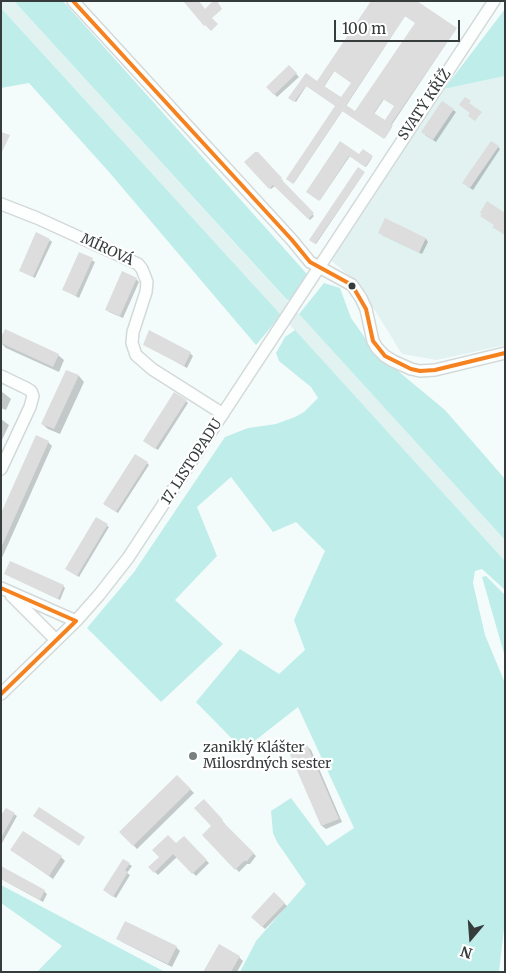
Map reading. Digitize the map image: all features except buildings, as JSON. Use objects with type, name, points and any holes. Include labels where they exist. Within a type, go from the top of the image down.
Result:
[{"type":"street","points":[[73,1],[310,262],[352,285],[358,292],[366,309],[373,341],[385,356],[420,371],[434,370],[505,353]]},
{"type":"street","name":"SVATÝ KŘÍŽ","points":[[356,210],[494,1]]},
{"type":"street","name":"MÍROVÁ","points":[[1,204],[37,218],[138,264],[147,282],[146,292],[133,332],[132,343],[136,355],[152,369],[223,414]]},
{"type":"street","name":"17. LISTOPADU","points":[[1,694],[76,621],[128,558],[356,210]]},
{"type":"street","points":[[1,376],[31,391],[33,396],[1,469]]},
{"type":"street","points":[[4,589],[76,621]]},
{"type":"street","points":[[4,589],[56,640]]},
{"type":"shaded area","points":[[1,1],[14,1],[505,540],[505,561],[1,8]]},
{"type":"shaded area","points":[[14,1],[63,1],[307,274],[290,300],[287,300]]},
{"type":"shaded area","points":[[1,8],[281,315],[256,345],[109,172],[29,83],[1,88]]},
{"type":"shaded area","points":[[505,9],[505,76],[444,89]]},
{"type":"shaded area","points":[[505,76],[505,345],[437,360],[402,354],[358,283],[329,259],[444,89]]},
{"type":"shaded area","points":[[324,283],[340,288],[351,318],[375,352],[445,410],[505,479],[505,540],[299,314]]},
{"type":"shaded area","points":[[295,330],[505,561],[505,590],[482,569],[475,571],[473,583],[485,635],[505,683],[505,920],[499,972],[240,972],[256,941],[306,884],[277,842],[273,833],[271,811],[291,798],[327,846],[354,828],[298,707],[243,750],[196,702],[240,649],[279,674],[305,650],[294,620],[325,551],[296,522],[273,532],[231,477],[197,507],[217,556],[175,600],[223,644],[161,702],[87,628],[134,572],[225,437],[248,428],[276,424],[295,417],[304,412],[318,398],[311,387],[279,361],[276,353],[285,337]]},
{"type":"shaded area","points":[[486,576],[505,595],[505,657],[482,577]]},
{"type":"shaded area","points":[[1,885],[165,972],[37,972],[62,946],[1,903]]},
{"type":"transit line","points":[[73,1],[310,262],[352,285],[366,309],[373,341],[385,356],[411,369],[420,371],[435,370],[505,353]]},
{"type":"transit line","points":[[1,588],[76,621],[1,694]]},
{"type":"place","name":"zaniklý Klášter Milosrdných sester","points":[[193,756]]}]
